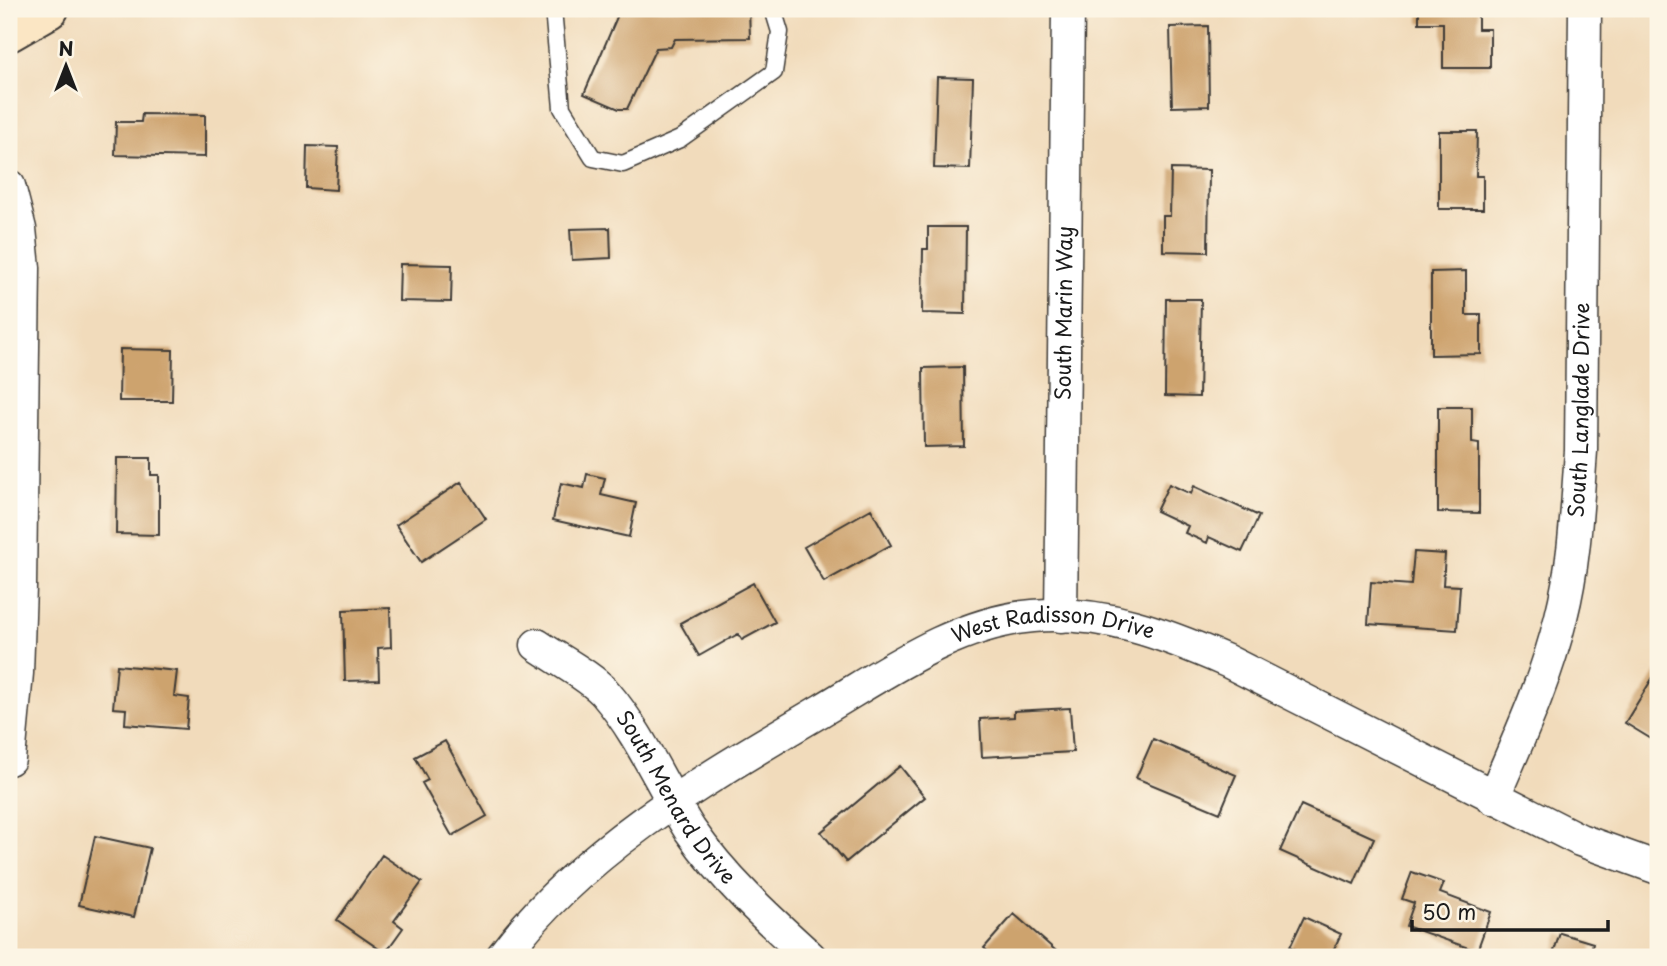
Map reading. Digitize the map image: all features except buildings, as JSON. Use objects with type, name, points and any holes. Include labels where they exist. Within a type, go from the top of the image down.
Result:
[{"type":"main road","points":[[9,32],[49,9]]},
{"type":"street","name":"South Marin Way","points":[[1061,617],[1068,9]]},
{"type":"street","name":"South Langlade Drive","points":[[1493,798],[1539,693],[1562,615],[1576,524],[1581,451],[1585,9]]},
{"type":"street","points":[[9,186],[20,229],[24,268],[20,587],[17,673],[9,759]]},
{"type":"street","name":"West Radisson Drive","points":[[502,957],[524,928],[568,883],[608,848],[674,803],[919,653],[966,632],[1034,616],[1088,617],[1169,636],[1227,661],[1580,840],[1658,868]]},
{"type":"street","name":"South Menard Drive","points":[[537,645],[605,692],[642,745],[674,803],[714,861],[759,911],[810,957]]},
{"type":"lane","points":[[553,9],[562,108],[593,158],[623,163],[680,139],[774,72],[780,33],[772,9]]}]
